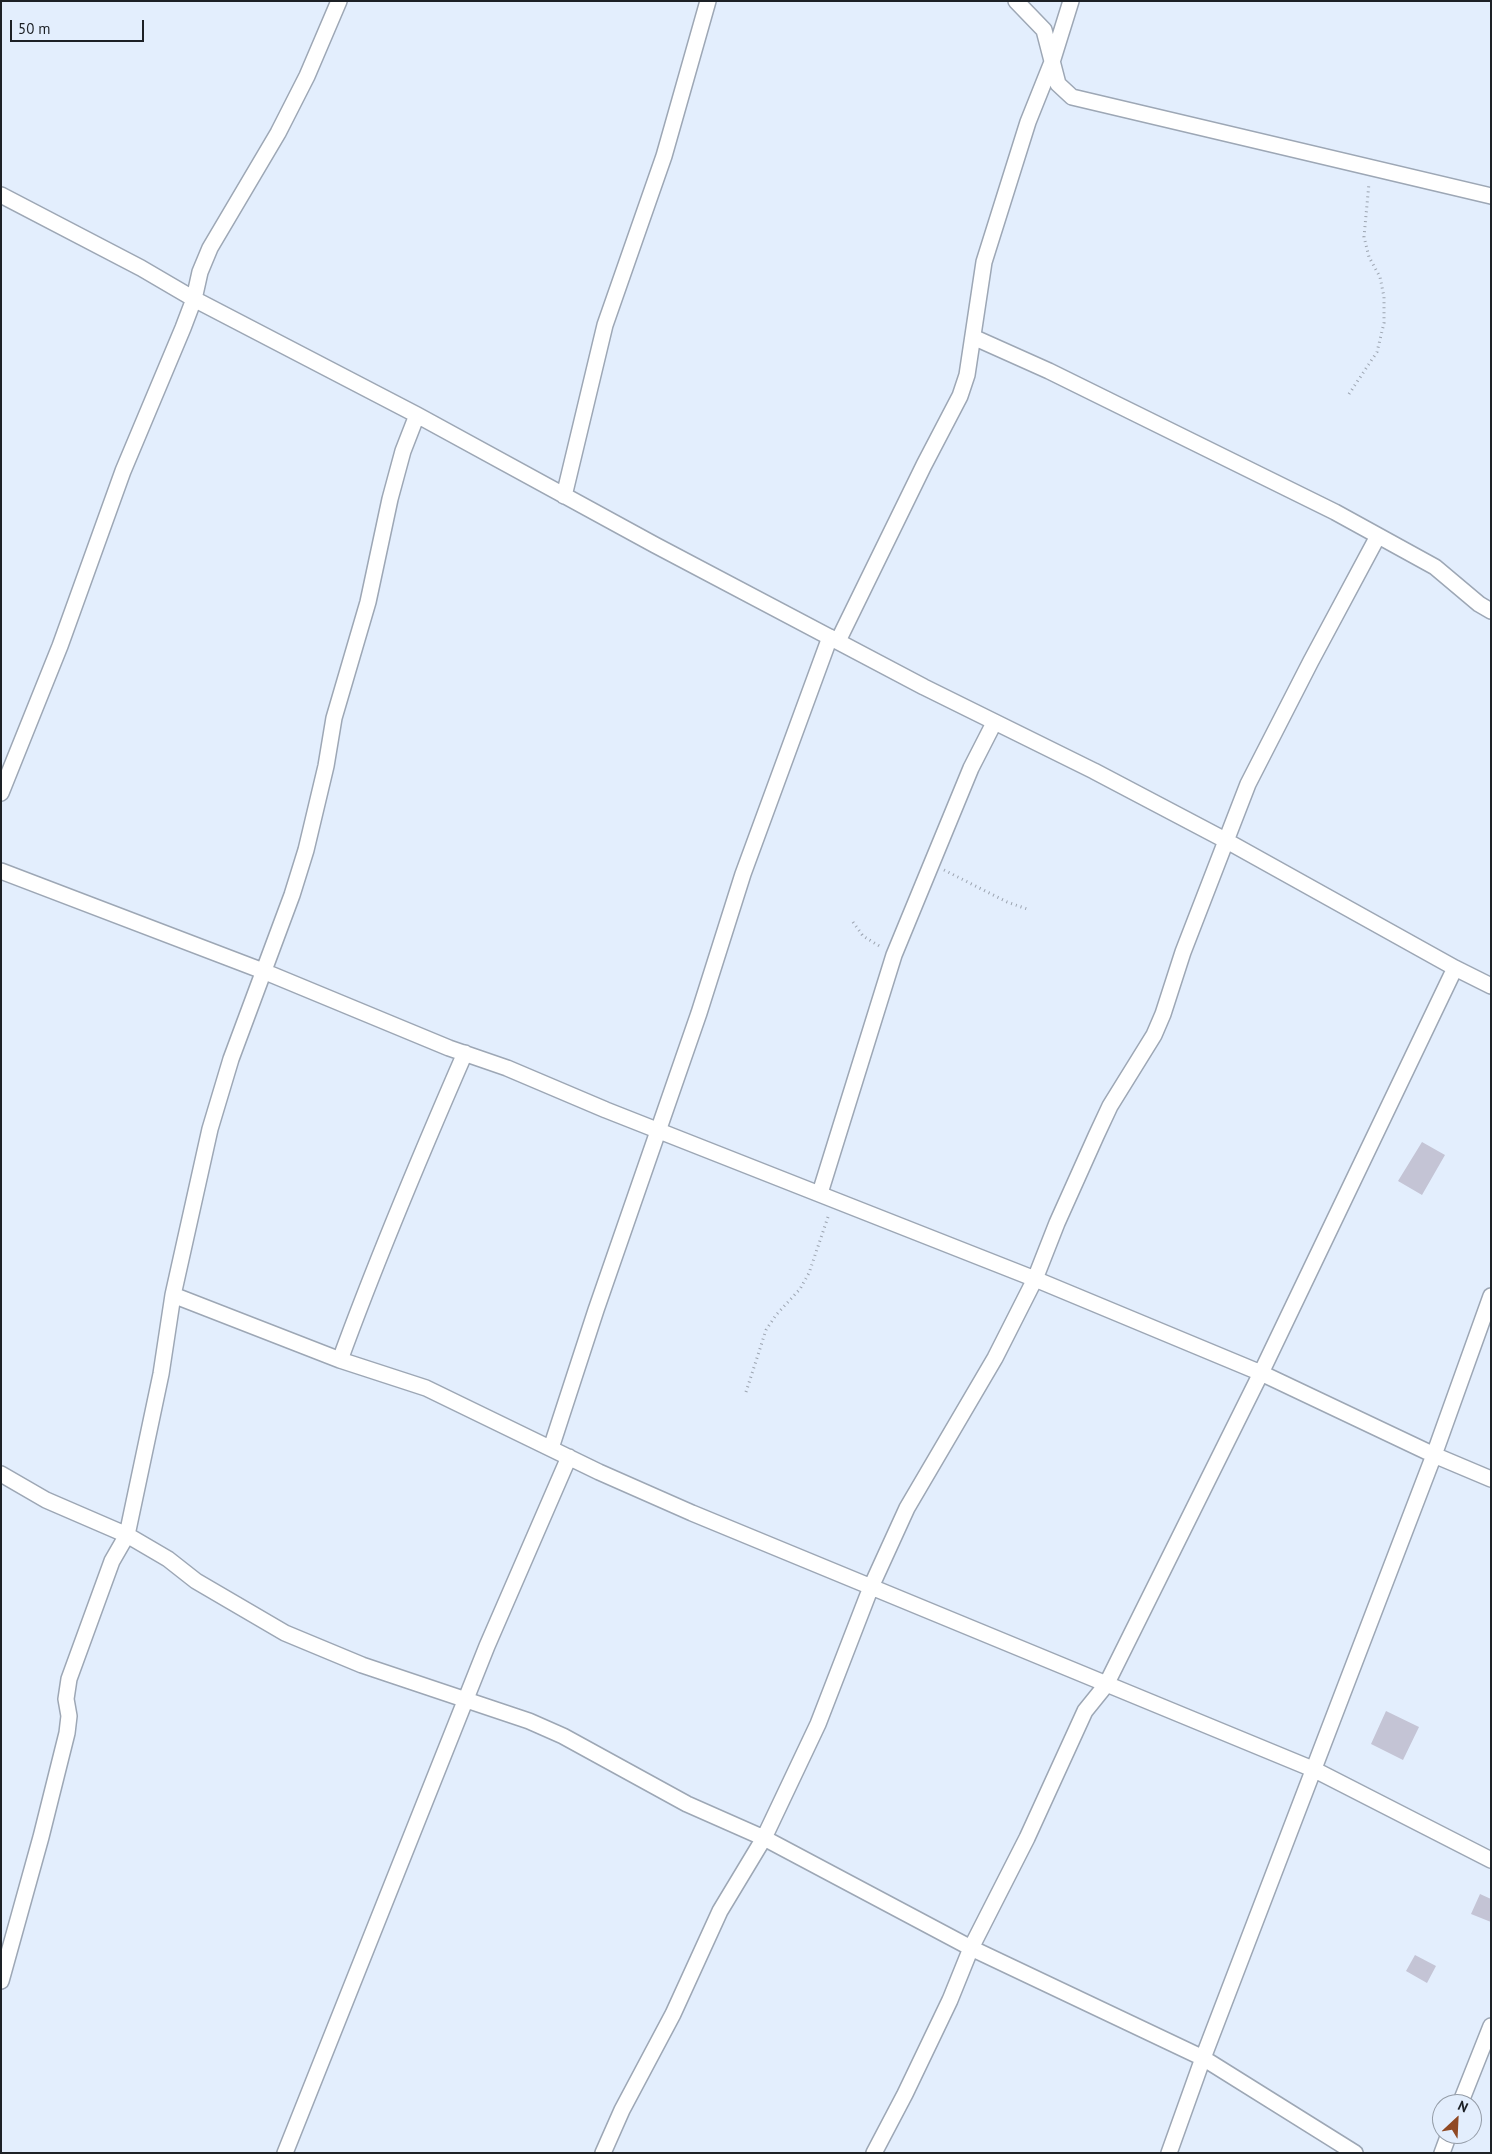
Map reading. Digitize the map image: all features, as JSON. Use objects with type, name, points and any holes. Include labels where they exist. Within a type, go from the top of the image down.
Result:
[{"type":"street","points":[[1,793],[60,646],[123,470],[194,299],[200,272],[210,248],[278,133],[307,76],[339,1]]},
{"type":"street","points":[[564,496],[605,325],[664,156],[708,1]]},
{"type":"street","points":[[1016,1],[1044,30],[1058,84],[1072,97],[1491,196]]},
{"type":"street","points":[[551,1448],[596,1310],[699,1013],[742,874],[834,639],[960,396],[967,374],[987,253],[1028,122],[1052,62],[1071,1]]},
{"type":"street","points":[[1,195],[141,268],[194,299],[417,415],[564,496],[834,639],[994,723],[1094,771],[1225,840],[1455,968],[1491,986]]},
{"type":"street","points":[[973,337],[1050,371],[1317,503],[1435,567],[1479,604],[1491,611]]},
{"type":"street","points":[[1,1981],[41,1837],[67,1733],[70,1716],[66,1699],[69,1678],[112,1561],[127,1535],[161,1374],[173,1295],[210,1129],[231,1059],[292,896],[306,850],[326,766],[334,718],[368,602],[390,499],[403,451],[417,415]]},
{"type":"street","points":[[603,2153],[622,2110],[673,2014],[720,1911],[764,1838],[818,1724],[871,1587],[907,1508],[995,1358],[1035,1279],[1057,1224],[1110,1106],[1154,1036],[1183,952],[1248,784],[1378,536]]},
{"type":"street","points":[[827,1196],[894,955],[971,768],[994,723]]},
{"type":"street","points":[[1,871],[264,971],[465,1053],[507,1068],[658,1130],[1035,1279],[1261,1373],[1434,1455],[1491,1479]]},
{"type":"street","points":[[874,2153],[905,2094],[950,2000],[971,1948],[1031,1828],[1085,1711],[1106,1685],[1261,1373],[1455,968]]},
{"type":"street","points":[[340,1360],[358,1309],[419,1158],[465,1053]]},
{"type":"street","points":[[173,1295],[340,1360],[426,1388],[569,1457],[684,1509],[1315,1770],[1491,1860]]},
{"type":"street","points":[[1169,2153],[1203,2058],[1315,1770],[1434,1455],[1491,1296]]},
{"type":"street","points":[[285,2153],[465,1700],[532,1539],[569,1457]]},
{"type":"street","points":[[1,1474],[46,1500],[127,1535],[168,1559],[196,1581],[285,1633],[362,1664],[529,1721],[563,1736],[687,1804],[764,1838],[971,1948],[1203,2058],[1355,2153]]},
{"type":"street","points":[[1464,2094],[1491,2026]]},
{"type":"path","points":[[1349,394],[1377,352],[1384,323],[1384,297],[1380,277],[1370,257],[1364,237],[1371,169]]},
{"type":"path","points":[[932,862],[947,872],[998,898],[1030,910]]},
{"type":"path","points":[[853,922],[863,936],[894,955]]},
{"type":"path","points":[[746,1392],[766,1330],[776,1315],[800,1289],[809,1273],[827,1196]]},
{"type":"building","points":[[1422,1142],[1445,1155],[1422,1195],[1398,1181]]},
{"type":"building","points":[[1386,1711],[1419,1727],[1403,1760],[1371,1744]]},
{"type":"building","points":[[1480,1894],[1491,1899],[1491,1922],[1471,1914]]},
{"type":"building","points":[[1415,1955],[1436,1966],[1427,1983],[1406,1971]]}]
